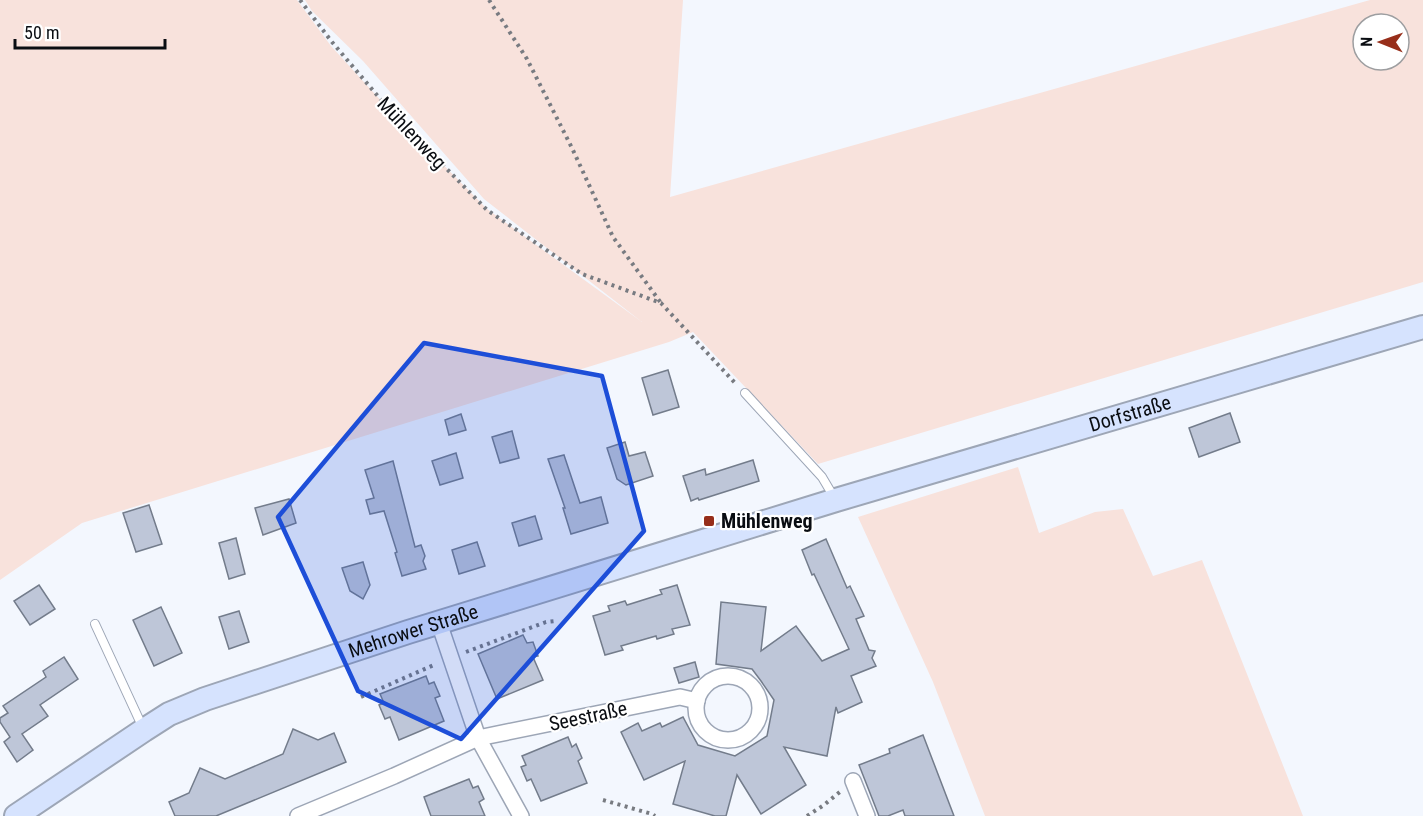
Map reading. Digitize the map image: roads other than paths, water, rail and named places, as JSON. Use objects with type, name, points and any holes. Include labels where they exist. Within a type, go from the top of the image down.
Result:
[{"type":"main road","name":"Dorfstraße","points":[[836,500],[1423,327]]},
{"type":"main road","name":"Mehrower Straße","points":[[16,816],[144,729],[169,714],[205,699],[438,623],[836,500]]},
{"type":"street","points":[[438,623],[478,738],[521,816]]},
{"type":"street","points":[[728,676],[738,678],[747,682],[759,699],[758,720],[753,729],[744,736],[735,740],[723,740],[714,737],[699,722],[696,711],[697,700],[701,691],[717,678],[728,676]]},
{"type":"street","name":"Seestraße","points":[[298,816],[478,738],[680,697],[697,700]]},
{"type":"street","points":[[853,781],[867,816]]},
{"type":"lane","points":[[745,393],[822,477],[836,500]]},
{"type":"lane","points":[[95,624],[144,729]]},
{"type":"place","name":"Mühlenweg","points":[[709,521]]}]
